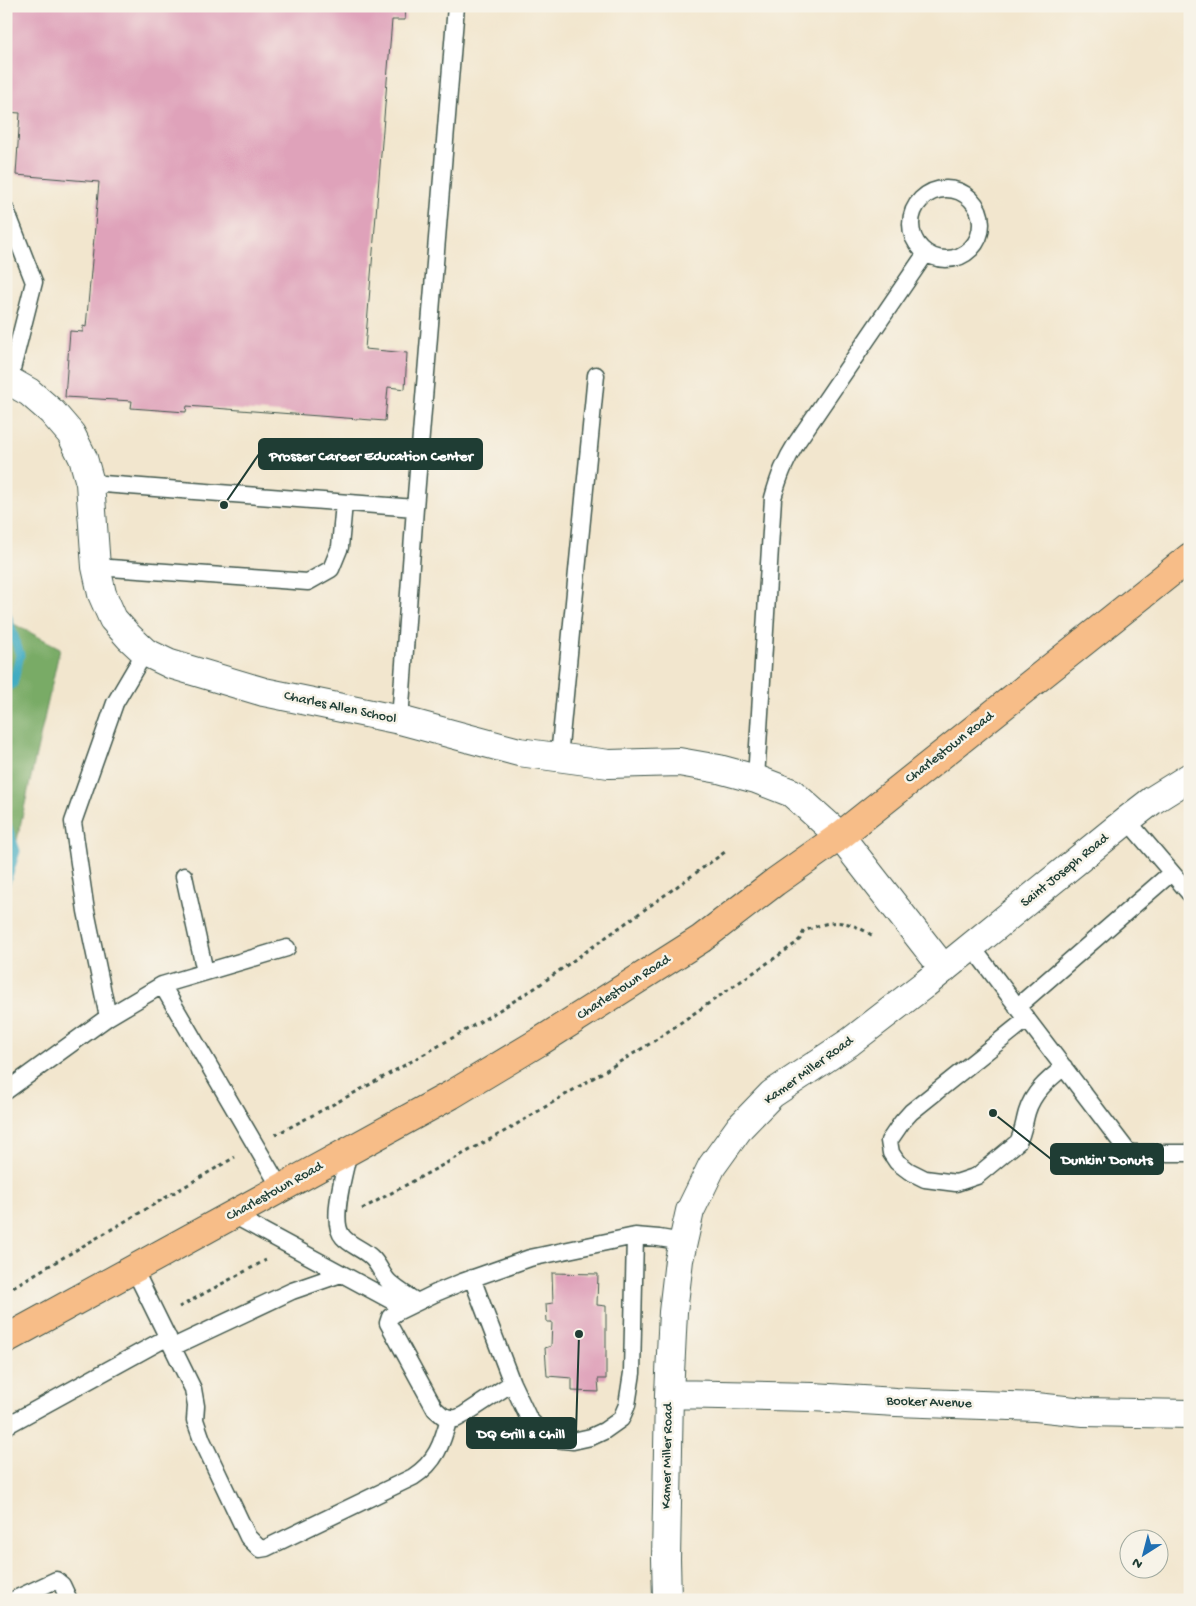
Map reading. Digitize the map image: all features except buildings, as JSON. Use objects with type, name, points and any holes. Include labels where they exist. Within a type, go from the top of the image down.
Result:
[{"type":"main road","name":"Charlestown Road","points":[[6,1339],[475,1081],[701,939],[775,882],[840,836],[1190,558]]},
{"type":"street","name":"Charles Allen School","points":[[8,380],[29,392],[71,434],[83,458],[90,483],[96,567],[102,594],[113,619],[146,652],[170,664],[264,692],[400,720],[519,752],[609,764],[679,762],[719,769],[756,779],[792,792],[840,836]]},
{"type":"street","name":"Saint Joseph Road","points":[[944,969],[1127,820],[1153,800],[1190,778]]},
{"type":"street","points":[[840,836],[944,969]]},
{"type":"street","name":"Kamer Miller Road","points":[[668,1600],[666,1559],[669,1394],[673,1312],[679,1260],[690,1211],[712,1166],[740,1127],[772,1094],[850,1042],[944,969]]},
{"type":"street","name":"Booker Avenue","points":[[669,1394],[813,1396],[896,1402],[1036,1407],[1084,1412],[1190,1414]]},
{"type":"lane","points":[[400,720],[415,508],[456,6]]},
{"type":"lane","points":[[952,190],[964,194],[973,202],[981,224],[979,236],[973,246],[965,254],[952,259],[939,258],[926,253],[918,245],[912,234],[911,222],[913,211],[929,193],[952,190]]},
{"type":"lane","points":[[6,210],[10,227],[34,282],[8,380]]},
{"type":"lane","points":[[756,779],[773,498],[778,476],[784,462],[797,442],[926,253]]},
{"type":"lane","points":[[559,757],[596,375]]},
{"type":"lane","points":[[90,483],[415,508]]},
{"type":"lane","points":[[96,567],[308,582],[331,569],[340,547],[344,503]]},
{"type":"lane","points":[[108,1017],[86,911],[72,822],[115,703],[146,652]]},
{"type":"lane","points":[[1127,820],[1190,894]]},
{"type":"lane","points":[[1064,1067],[1041,1087],[1033,1098],[1027,1109],[1018,1142],[977,1176],[956,1183],[925,1179],[909,1171],[897,1162],[890,1153],[888,1140],[902,1122],[1172,873]]},
{"type":"lane","points":[[184,876],[205,972]]},
{"type":"lane","points":[[972,947],[1129,1153],[1190,1154]]},
{"type":"lane","points":[[6,1091],[108,1017],[162,985],[287,948]]},
{"type":"lane","points":[[162,985],[280,1189]]},
{"type":"lane","points":[[349,1152],[337,1212],[338,1228],[346,1241],[370,1255],[390,1283],[411,1305]]},
{"type":"lane","points":[[233,1215],[341,1274],[411,1305]]},
{"type":"lane","points":[[512,1382],[456,1419],[443,1416],[436,1409],[388,1323],[390,1317],[438,1292],[530,1258],[635,1236],[683,1242]]},
{"type":"lane","points":[[472,1278],[512,1382],[530,1419],[545,1436],[555,1439],[573,1441],[591,1437],[604,1431],[621,1419],[627,1405],[632,1373],[635,1236]]},
{"type":"lane","points":[[134,1269],[193,1389],[196,1406],[195,1420],[202,1440],[248,1537],[260,1549],[266,1548],[401,1484],[421,1472],[434,1458],[449,1418]]},
{"type":"lane","points":[[6,1426],[170,1342],[292,1291],[341,1274]]},
{"type":"lane","points":[[13,1600],[56,1580],[62,1585],[69,1600]]},
{"type":"path","points":[[6,1291],[256,1145],[398,1069],[535,988],[725,852]]},
{"type":"path","points":[[337,1223],[507,1130],[651,1043],[795,944],[804,931],[830,923],[842,922],[854,924],[873,936]]},
{"type":"path","points":[[158,1317],[291,1246]]},
{"type":"green space","points":[[6,620],[60,648],[6,889]]},
{"type":"waterway","points":[[6,612],[20,655],[13,684],[6,687]]},
{"type":"waterway","points":[[6,822],[16,851],[6,882]]},
{"type":"place","name":"Prosser Career Education Center","points":[[224,505]]},
{"type":"place","name":"Dunkin' Donuts","points":[[993,1113]]},
{"type":"place","name":"DQ Grill & Chill","points":[[579,1334]]}]
